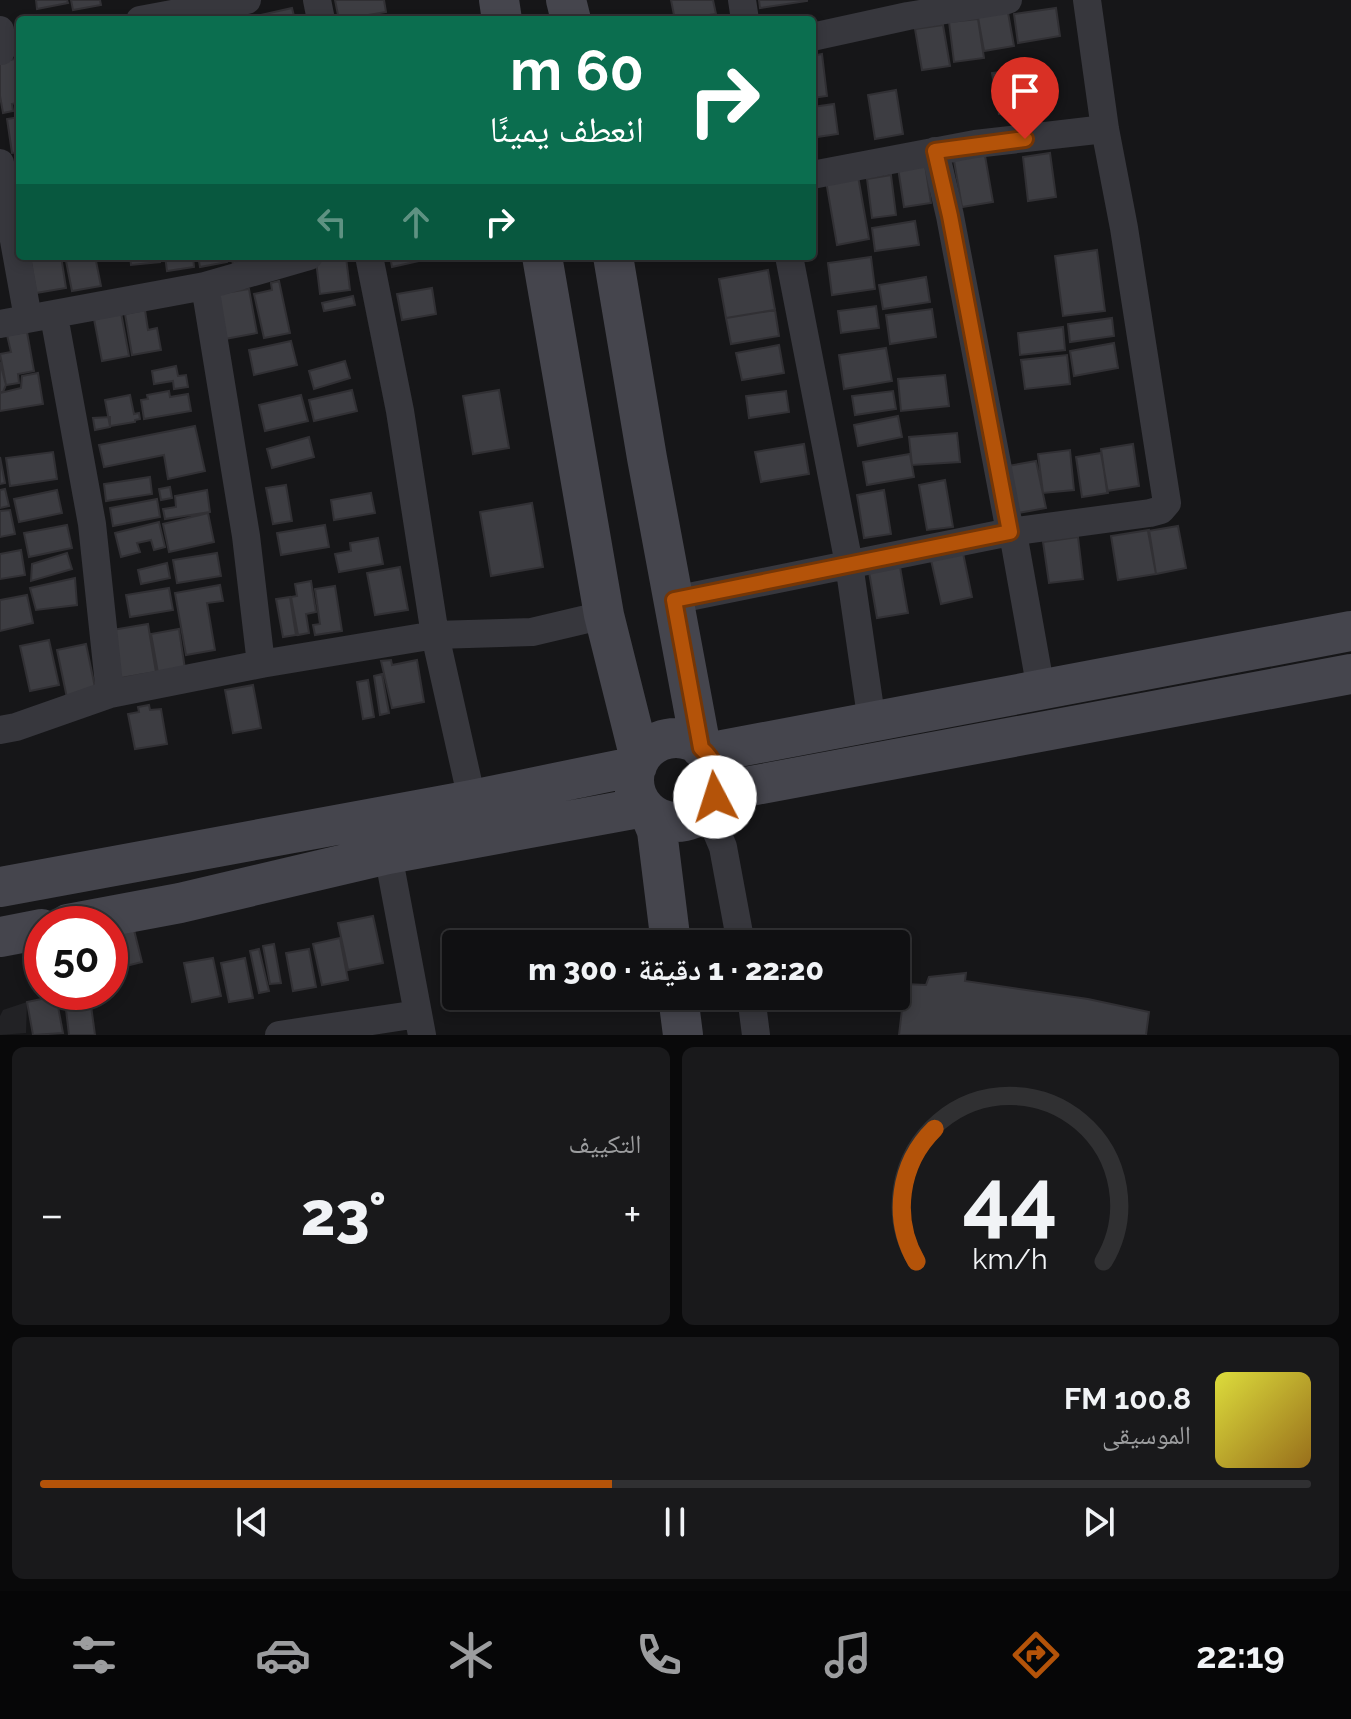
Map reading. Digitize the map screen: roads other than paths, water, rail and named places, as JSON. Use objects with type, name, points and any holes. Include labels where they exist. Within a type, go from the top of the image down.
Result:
[{"type":"main road","points":[[543,260],[604,615],[638,762],[635,787],[679,810]]},
{"type":"main road","points":[[614,260],[647,458],[704,750],[717,774],[657,831],[669,930]]},
{"type":"main road","points":[[0,887],[472,800],[638,762],[657,743],[668,740],[680,739],[704,750],[872,723],[1351,631]]},
{"type":"main road","points":[[128,913],[388,854],[679,810],[740,788],[1351,674]]},
{"type":"main road","points":[[0,937],[24,932]]},
{"type":"main road","points":[[680,1010],[683,1035]]},
{"type":"street","points":[[150,12],[247,0]]},
{"type":"street","points":[[816,36],[908,16],[1008,0]]},
{"type":"street","points":[[674,600],[1012,532],[1150,513],[1161,510],[1167,503],[1124,228],[1105,129],[1087,0]]},
{"type":"street","points":[[0,30],[0,51]]},
{"type":"street","points":[[816,174],[935,151],[1105,129]]},
{"type":"street","points":[[935,151],[1041,690]]},
{"type":"street","points":[[0,163],[16,222]]},
{"type":"street","points":[[26,260],[92,524],[110,694]]},
{"type":"street","points":[[0,324],[205,286],[295,260]]},
{"type":"street","points":[[370,260],[400,411],[435,635],[472,800]]},
{"type":"street","points":[[790,260],[849,564],[872,723]]},
{"type":"street","points":[[205,286],[246,536],[261,664]]},
{"type":"street","points":[[0,730],[110,694],[261,664],[435,635],[532,632],[604,615]]},
{"type":"street","points":[[679,810],[723,847],[738,930]]},
{"type":"street","points":[[279,1035],[420,1024],[388,854]]},
{"type":"street","points":[[753,1010],[756,1035]]}]
